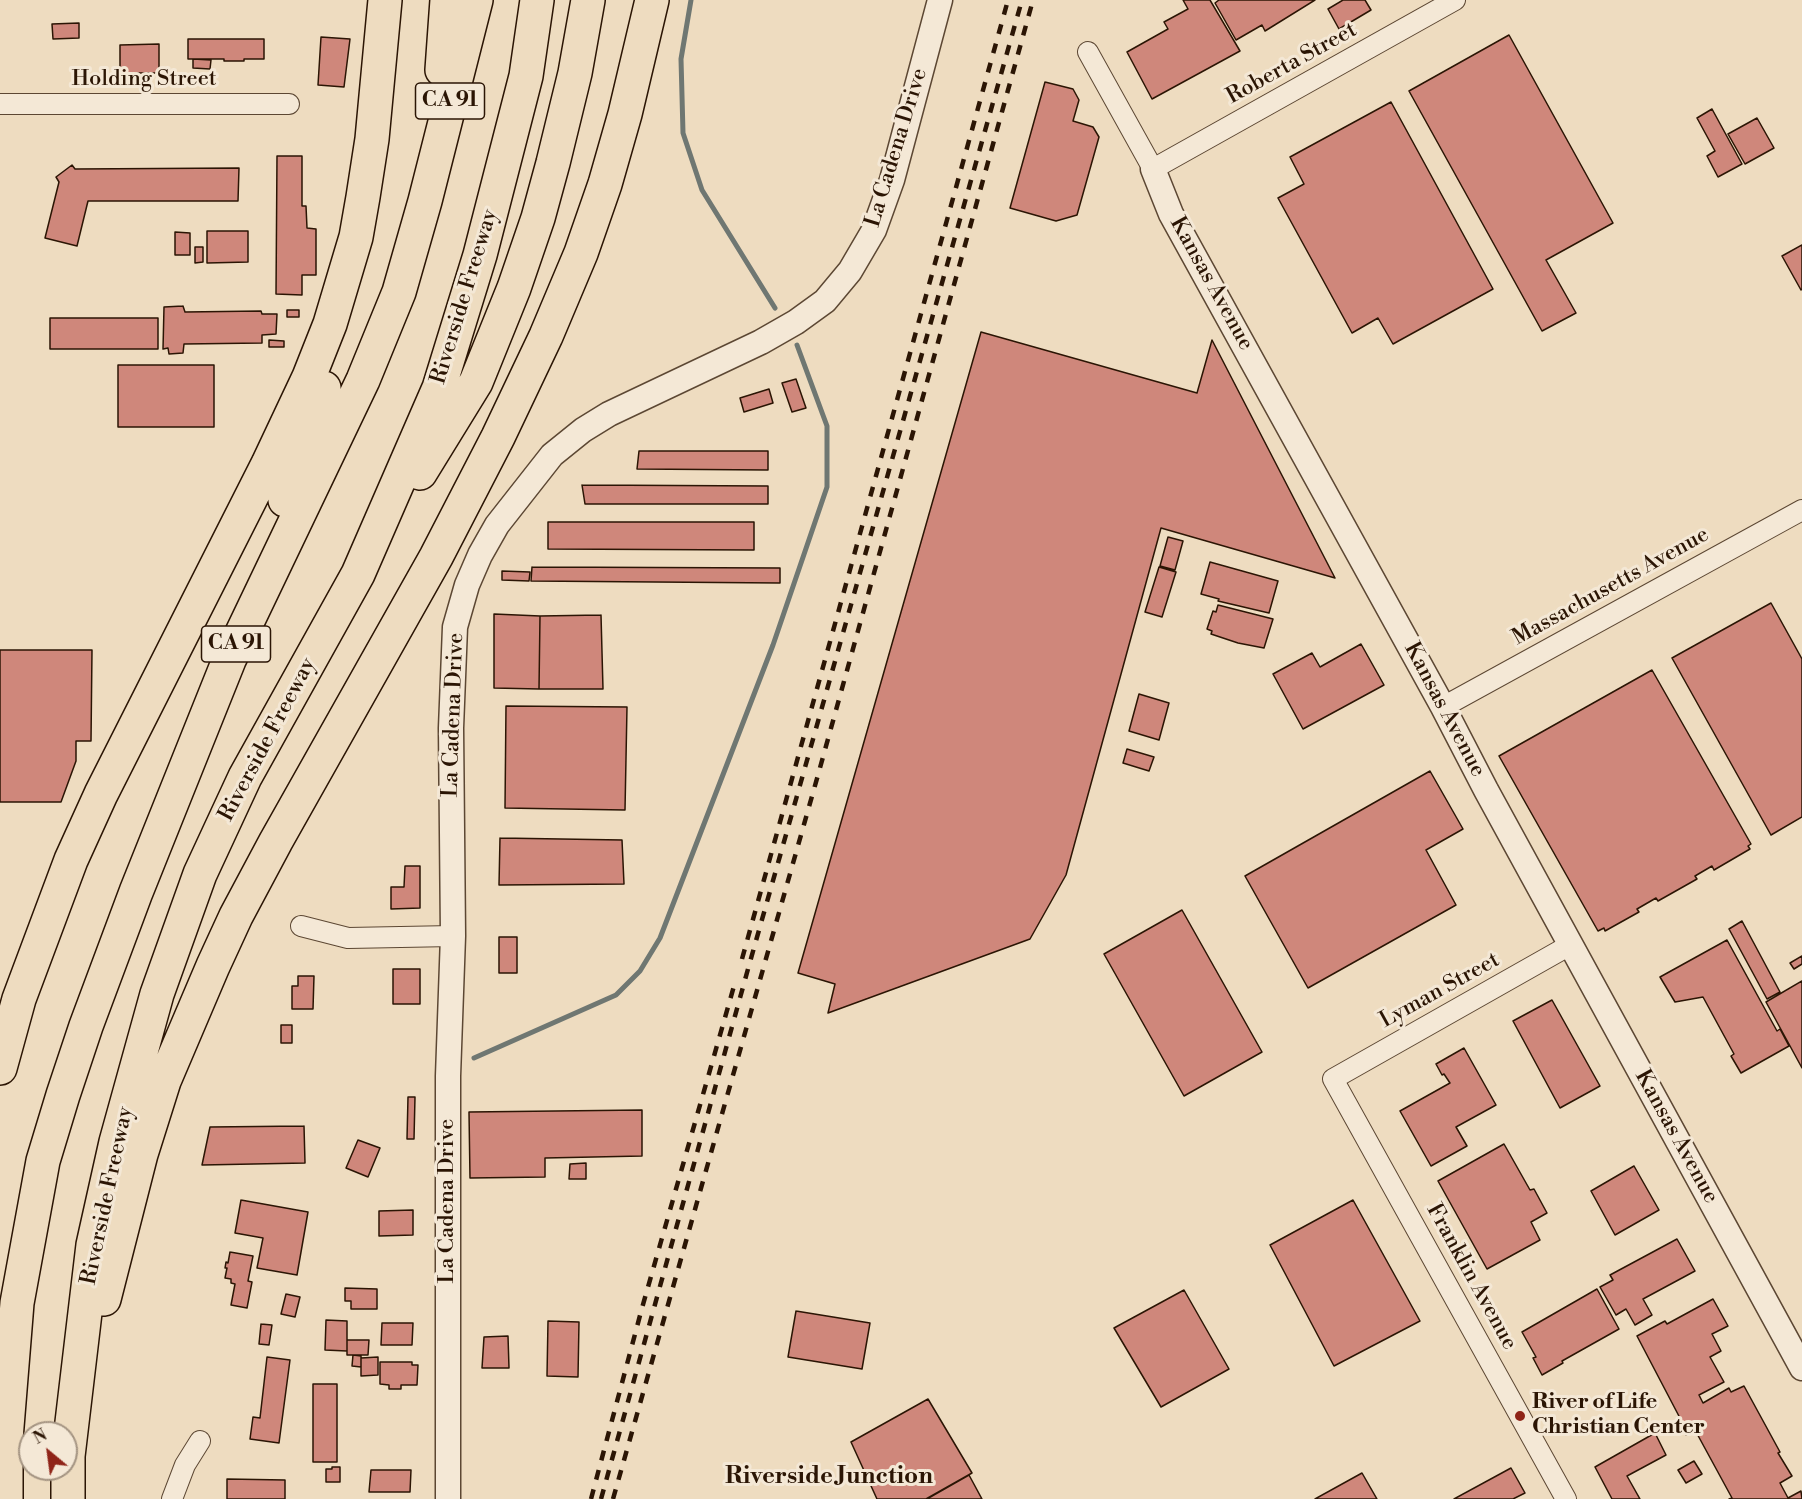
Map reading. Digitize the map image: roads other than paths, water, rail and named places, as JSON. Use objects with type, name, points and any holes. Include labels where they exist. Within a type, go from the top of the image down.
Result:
[{"type":"highway","points":[[0,1068],[19,999],[70,860],[268,464],[309,377],[330,324],[351,255],[363,197],[372,139],[385,0]]},
{"type":"highway","points":[[229,660],[352,305],[385,174],[402,67],[407,0]]},
{"type":"highway","points":[[425,201],[443,62],[447,0]]},
{"type":"highway","name":"CA 91","points":[[6,1499],[6,1439],[17,1303],[44,1161],[86,1026],[136,892],[229,660],[363,380],[399,292],[425,201],[476,0]]},
{"type":"highway","name":"Riverside Freeway","points":[[72,1421],[93,1245],[116,1142],[157,994],[200,874],[240,788],[358,574],[442,377],[480,255],[526,76],[537,0]]},
{"type":"highway","points":[[358,574],[476,382],[496,335],[546,193],[575,73],[588,0]]},
{"type":"highway","points":[[76,1421],[113,1261],[141,1154],[164,1081],[236,916],[436,557],[546,336],[581,253],[605,184],[625,114],[652,0]]},
{"type":"highway","name":"Riverside Freeway","points":[[68,1481],[68,1499]]},
{"type":"street","name":"La Cadena Drive","points":[[448,1499],[448,1076],[453,936],[452,671],[455,627],[467,585],[497,525],[552,455],[583,430],[609,414],[761,342],[796,322],[825,301],[850,271],[874,230],[892,180],[940,0]]},
{"type":"street","name":"Roberta Street","points":[[1153,169],[1455,0]]},
{"type":"street","name":"Kansas Avenue","points":[[1088,52],[1153,169],[1172,214],[1443,707],[1570,945],[1801,1362]]},
{"type":"street","name":"Holding Street","points":[[0,104],[288,104]]},
{"type":"street","name":"Massachusetts Avenue","points":[[1443,707],[1802,510]]},
{"type":"street","points":[[301,926],[348,938],[453,936]]},
{"type":"street","name":"Lyman Street","points":[[1333,1079],[1570,945]]},
{"type":"street","name":"Franklin Avenue","points":[[1333,1079],[1566,1499]]},
{"type":"street","points":[[172,1499],[185,1465],[200,1441]]},
{"type":"waterway","points":[[691,0],[681,59],[683,133],[702,190],[775,308]]},
{"type":"waterway","points":[[474,1058],[616,995],[640,971],[660,938],[773,645],[827,487],[827,426],[797,345]]},
{"type":"railway","points":[[742,959],[1008,0]]},
{"type":"railway","points":[[601,1499],[1022,0]]},
{"type":"railway","points":[[613,1499],[818,775],[1033,0]]},
{"type":"railway","points":[[591,1499],[642,1308],[736,979]]},
{"type":"place","name":"River of Life Christian Center","points":[[1520,1416]]},
{"type":"district","name":"Riverside Junction","points":[[829,1477]]}]
